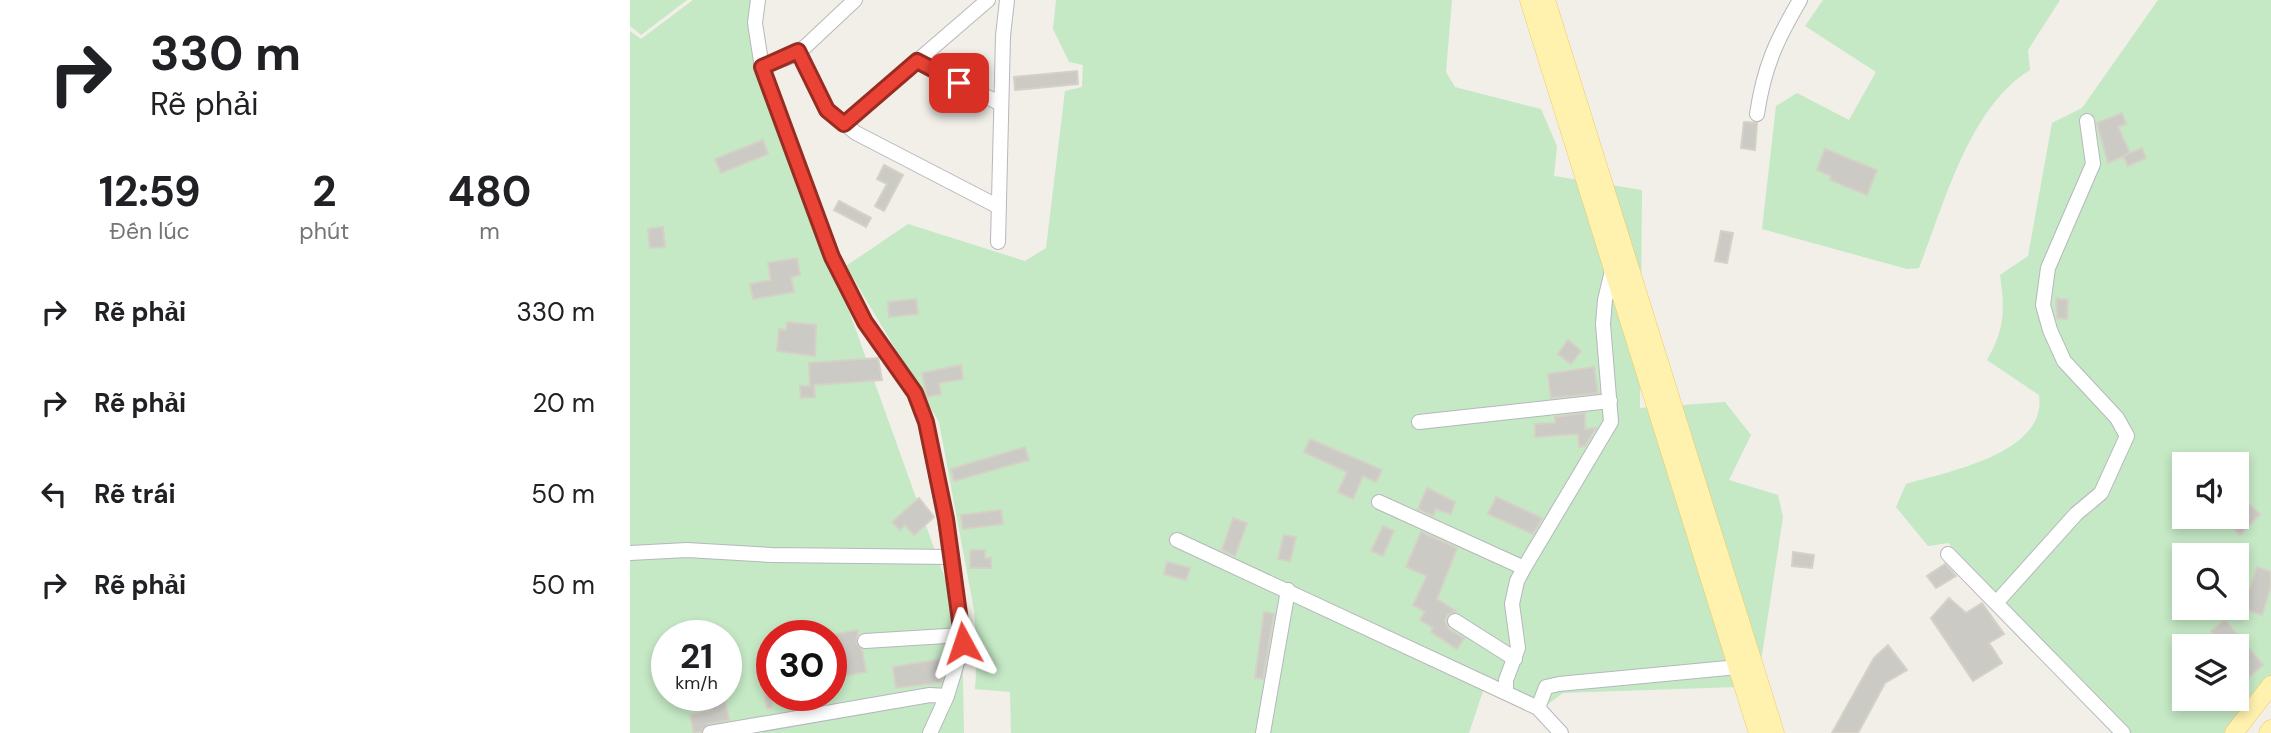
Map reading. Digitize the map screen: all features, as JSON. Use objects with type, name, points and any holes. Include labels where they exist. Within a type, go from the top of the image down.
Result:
[{"type":"main road","points":[[1529,0],[1758,733]]},
{"type":"main road","points":[[1546,0],[1775,733]]},
{"type":"main road","points":[[2234,733],[2271,685]]},
{"type":"street","points":[[758,0],[755,23],[762,67],[832,257],[865,322],[915,393],[926,422],[952,557],[962,635],[958,662],[947,696],[930,733]]},
{"type":"street","points":[[762,67],[798,51],[855,0]]},
{"type":"street","points":[[844,124],[988,0]]},
{"type":"street","points":[[998,242],[1003,36],[1007,0]]},
{"type":"street","points":[[1757,114],[1763,73],[1783,28],[1800,0]]},
{"type":"street","points":[[798,51],[827,110],[844,124],[999,207]]},
{"type":"street","points":[[917,61],[1001,104]]},
{"type":"street","points":[[1996,603],[2076,514],[2101,493],[2127,436],[2117,418],[2064,361],[2050,330],[2043,305],[2048,268],[2093,164],[2087,121]]},
{"type":"street","points":[[1506,693],[1506,680],[1515,659],[1518,636],[1512,604],[1517,581],[1612,422],[1603,324],[1605,300],[1613,267]]},
{"type":"street","points":[[1419,422],[1610,401]]},
{"type":"street","points":[[1378,502],[1524,568]]},
{"type":"street","points":[[1177,541],[1288,590],[1538,708],[1561,733]]},
{"type":"street","points":[[630,553],[687,550],[772,555],[952,557]]},
{"type":"street","points":[[1948,554],[2123,733]]},
{"type":"street","points":[[1263,733],[1288,590]]},
{"type":"street","points":[[1455,621],[1515,659]]},
{"type":"street","points":[[865,640],[962,635]]},
{"type":"street","points":[[1538,708],[1546,687],[1559,684],[1738,667]]},
{"type":"street","points":[[710,733],[930,695],[947,696]]},
{"type":"green space","points":[[630,0],[687,0],[641,35],[630,26]]},
{"type":"green space","points":[[693,0],[759,0],[762,68],[962,626],[964,733],[630,733],[630,31],[641,39]]},
{"type":"green space","points":[[1056,0],[1452,0],[1446,72],[1455,87],[1541,109],[1557,146],[1554,176],[1642,190],[1640,408],[1725,402],[1751,435],[1729,480],[1778,495],[1783,517],[1761,661],[1735,687],[1563,693],[1536,713],[1484,688],[1469,733],[1011,733],[1010,692],[975,689],[977,655],[974,610],[939,422],[846,266],[908,224],[1025,261],[1046,248],[1065,91],[1082,87],[1083,65],[1069,62],[1053,29]]},
{"type":"green space","points":[[1823,0],[2060,0],[2028,50],[2030,70],[2009,87],[1990,108],[1975,132],[1949,187],[1919,268],[1907,269],[1762,229],[1776,106],[1797,93],[1849,120],[1876,72],[1805,26]]},
{"type":"green space","points":[[2158,0],[2271,0],[2271,680],[2249,708],[2249,634],[2172,634],[2172,711],[2246,711],[2229,733],[2130,733],[1948,543],[1928,546],[1896,507],[1906,484],[1991,457],[2028,432],[2038,415],[2039,395],[1987,360],[2002,319],[2000,275],[2028,256],[2052,123],[2082,108]]},
{"type":"building","points":[[1077,71],[1078,84],[1015,90],[1014,77]]},
{"type":"building","points":[[2122,113],[2126,124],[2118,127],[2130,153],[2108,163],[2097,123]]},
{"type":"building","points":[[1744,122],[1757,123],[1755,150],[1741,148]]},
{"type":"building","points":[[763,140],[768,154],[721,173],[715,159]]},
{"type":"building","points":[[2142,148],[2146,158],[2128,166],[2123,156]]},
{"type":"building","points":[[1825,149],[1877,170],[1867,195],[1830,180],[1831,176],[1817,170]]},
{"type":"building","points":[[884,165],[903,175],[884,211],[875,206],[887,184],[877,179]]},
{"type":"building","points":[[839,201],[871,218],[866,227],[834,210]]},
{"type":"building","points":[[663,227],[665,247],[650,248],[648,229]]},
{"type":"building","points":[[1721,231],[1733,233],[1727,263],[1715,261]]},
{"type":"building","points":[[797,258],[800,275],[791,277],[794,292],[753,299],[750,284],[771,280],[768,263]]},
{"type":"building","points":[[2056,298],[2068,300],[2067,319],[2057,318]]},
{"type":"building","points":[[916,299],[918,314],[889,317],[888,302]]},
{"type":"building","points":[[787,322],[816,325],[815,356],[777,351],[779,329],[786,330]]},
{"type":"building","points":[[1568,340],[1581,351],[1571,364],[1558,354]]},
{"type":"building","points":[[878,358],[882,380],[814,385],[815,397],[801,398],[800,386],[810,386],[809,363]]},
{"type":"building","points":[[961,365],[963,379],[939,383],[941,394],[927,397],[922,373]]},
{"type":"building","points":[[1594,367],[1598,393],[1551,398],[1548,374]]},
{"type":"building","points":[[1585,413],[1585,429],[1596,428],[1585,446],[1579,447],[1578,434],[1535,437],[1535,424],[1555,423],[1555,417]]},
{"type":"building","points":[[1310,439],[1382,470],[1376,482],[1363,476],[1353,499],[1338,492],[1347,472],[1304,452]]},
{"type":"building","points":[[1025,447],[1029,460],[954,481],[951,469]]},
{"type":"building","points":[[1427,488],[1455,502],[1451,514],[1436,509],[1433,516],[1418,509]]},
{"type":"building","points":[[1496,497],[1542,518],[1533,534],[1488,514]]},
{"type":"building","points":[[919,498],[934,517],[914,535],[905,525],[900,530],[892,522]]},
{"type":"building","points":[[2249,504],[2260,514],[2249,526]]},
{"type":"building","points":[[1001,510],[1003,524],[963,529],[961,515]]},
{"type":"building","points":[[1233,518],[1247,523],[1235,556],[1222,550]]},
{"type":"building","points":[[1383,526],[1394,531],[1383,556],[1371,551]]},
{"type":"building","points":[[2234,529],[2246,529],[2240,535]]},
{"type":"building","points":[[1421,532],[1457,548],[1437,599],[1456,611],[1447,615],[1445,621],[1449,629],[1464,638],[1457,649],[1431,632],[1433,628],[1420,620],[1425,612],[1413,605],[1427,576],[1406,567]]},
{"type":"building","points":[[1284,535],[1296,537],[1290,561],[1278,559]]},
{"type":"building","points":[[970,550],[985,550],[985,558],[991,558],[991,568],[970,568]]},
{"type":"building","points":[[1793,552],[1814,555],[1812,568],[1792,566]]},
{"type":"building","points":[[1167,562],[1190,568],[1186,580],[1164,574]]},
{"type":"building","points":[[1945,564],[1956,576],[1936,588],[1927,576]]},
{"type":"building","points":[[2257,567],[2271,572],[2271,586],[2262,615],[2249,610],[2250,589]]},
{"type":"building","points":[[1949,598],[1966,613],[1982,603],[2004,634],[1989,643],[2002,663],[1973,681],[1931,618]]},
{"type":"building","points":[[1264,612],[1274,614],[1263,679],[1255,678]]},
{"type":"building","points":[[2225,620],[2237,634],[2213,634],[2211,631]]},
{"type":"building","points":[[858,630],[856,642],[862,650],[866,672],[847,675],[847,632]]},
{"type":"building","points":[[1888,645],[1907,670],[1885,683],[1858,733],[1832,733],[1874,658]]},
{"type":"building","points":[[2249,648],[2263,665],[2249,677]]},
{"type":"building","points":[[948,658],[941,682],[896,688],[893,667]]},
{"type":"building","points":[[727,711],[729,720],[708,724],[701,732],[694,733],[690,715]]},
{"type":"route","points":[[959,83],[917,61],[844,124],[827,110],[798,51],[792,56],[762,67],[832,257],[865,322],[915,393],[926,422],[946,519],[963,643]]}]
